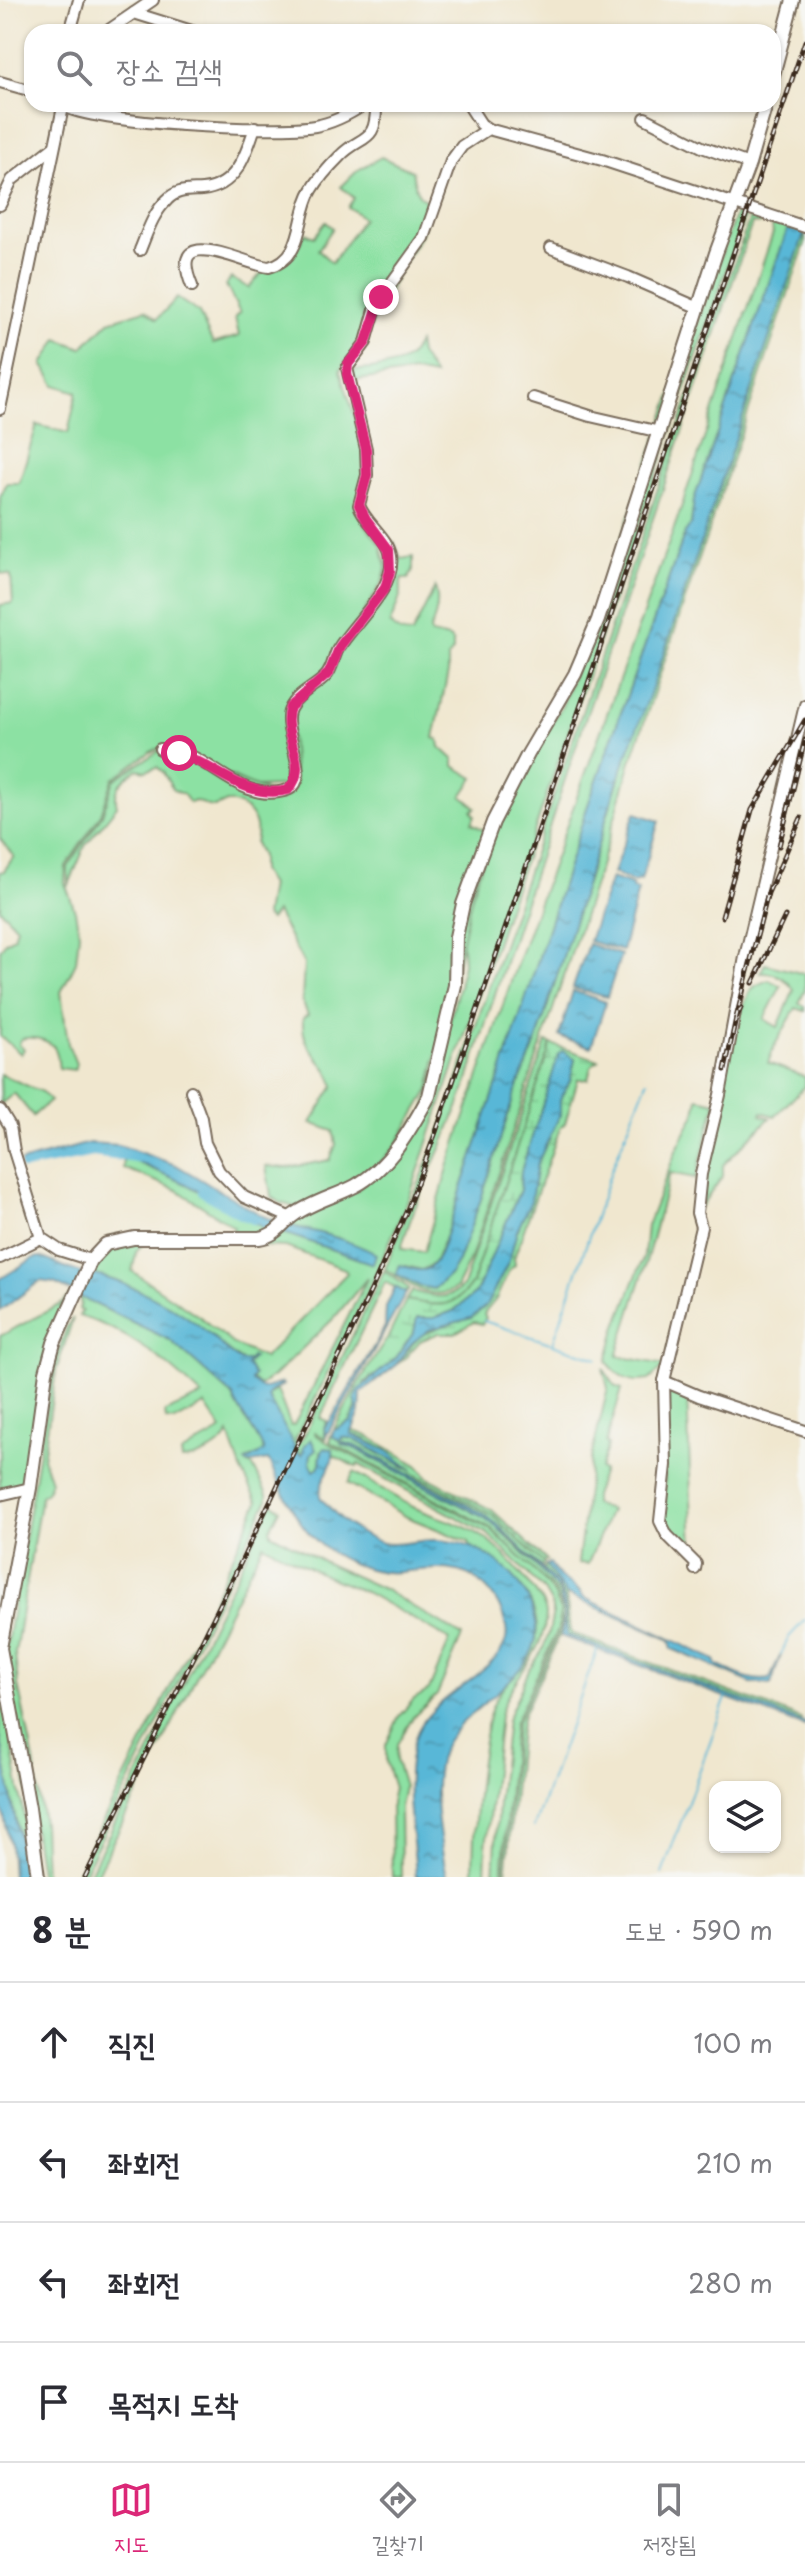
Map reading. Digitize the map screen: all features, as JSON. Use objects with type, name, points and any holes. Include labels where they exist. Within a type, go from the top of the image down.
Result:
[{"type":"main road","points":[[781,45],[793,0]]},
{"type":"main road","points":[[38,1877],[29,1808],[0,1648],[30,1488],[48,1361],[89,1266],[106,1244],[122,1239],[259,1238],[373,1173],[399,1143],[429,1096],[455,985],[456,937],[463,904],[493,822],[587,648],[764,112]]},
{"type":"street","points":[[72,24],[79,0]]},
{"type":"street","points":[[118,24],[153,0]]},
{"type":"street","points":[[134,13],[169,24]]},
{"type":"street","points":[[0,82],[24,89]]},
{"type":"street","points":[[0,409],[54,147],[64,112]]},
{"type":"street","points":[[79,112],[159,123],[255,127],[320,125],[353,112]]},
{"type":"street","points":[[192,286],[187,267],[197,250],[213,249],[262,267],[276,265],[285,259],[302,230],[305,207],[312,190],[340,156],[370,134],[374,128],[375,112]]},
{"type":"street","points":[[473,112],[488,129],[578,153],[805,227]]},
{"type":"street","points":[[645,118],[702,147],[749,164]]},
{"type":"street","points":[[140,250],[156,213],[168,198],[184,190],[218,187],[233,176],[244,158],[255,127]]},
{"type":"street","points":[[160,749],[198,761],[245,788],[281,792],[294,784],[298,764],[287,730],[290,707],[329,673],[340,646],[385,588],[391,563],[387,546],[359,505],[367,475],[366,449],[347,368],[366,342],[381,297],[424,238],[451,161],[462,146],[488,129]]},
{"type":"street","points":[[0,205],[12,180],[54,147]]},
{"type":"street","points":[[551,248],[699,308]]},
{"type":"street","points":[[533,398],[590,416],[660,432]]},
{"type":"street","points":[[695,1569],[696,1564],[667,1535],[660,1521],[666,1475],[664,1381],[701,1227],[697,1213],[701,1174],[720,1095],[745,957],[805,705]]},
{"type":"street","points":[[191,1091],[201,1118],[205,1143],[219,1171],[244,1197],[283,1225]]},
{"type":"street","points":[[0,1110],[10,1126],[16,1159],[41,1238],[89,1266]]},
{"type":"street","points":[[0,1258],[41,1238]]},
{"type":"street","points":[[664,1381],[709,1400],[805,1431]]},
{"type":"street","points":[[0,1495],[30,1488]]},
{"type":"green space","points":[[381,157],[412,171],[419,194],[430,203],[425,224],[363,341],[340,371],[364,456],[363,522],[381,545],[386,568],[382,583],[327,671],[289,705],[294,774],[287,786],[255,787],[164,746],[150,752],[113,779],[101,814],[66,866],[65,883],[79,933],[76,962],[61,992],[68,1044],[76,1064],[74,1070],[59,1068],[55,1049],[42,1040],[21,1039],[19,1045],[24,1049],[21,1054],[0,1036],[0,950],[6,941],[14,937],[17,927],[0,909],[0,872],[14,856],[0,839],[0,605],[13,603],[11,575],[0,573],[0,497],[7,483],[19,483],[37,425],[68,433],[77,392],[55,385],[43,364],[58,339],[82,348],[109,321],[145,310],[157,319],[177,298],[199,313],[213,344],[239,336],[235,317],[240,313],[226,285],[231,278],[249,288],[264,270],[294,254],[305,233],[314,237],[326,222],[333,228],[318,250],[332,263],[363,218],[348,207],[354,198],[341,187],[358,170]]},
{"type":"green space","points":[[738,207],[747,209],[410,1195],[373,1280],[295,1440],[299,1443],[302,1440],[384,1271],[410,1289],[406,1293],[385,1282],[320,1418],[327,1421],[324,1428],[326,1439],[315,1434],[490,1529],[538,1574],[555,1596],[560,1611],[559,1627],[514,1724],[502,1877],[494,1877],[507,1720],[549,1633],[553,1613],[551,1603],[543,1589],[488,1534],[358,1464],[357,1467],[334,1456],[332,1449],[321,1451],[320,1465],[314,1472],[311,1454],[303,1452],[302,1455],[296,1450],[267,1395],[277,1390],[291,1426],[294,1425],[368,1277],[335,1317],[274,1376],[259,1386],[251,1379],[247,1364],[185,1317],[132,1287],[88,1273],[109,1245],[146,1241],[137,1250],[132,1271],[200,1317],[233,1344],[264,1358],[347,1273],[345,1269],[286,1247],[249,1242],[281,1232],[372,1263],[338,1238],[287,1225],[358,1189],[425,1110],[459,986],[463,963],[461,931],[487,847],[532,754],[562,706]]},
{"type":"green space","points":[[752,211],[764,216],[761,224],[752,223],[572,758],[468,1080],[401,1249],[424,1252],[449,1164],[521,952],[677,520],[773,233],[772,228],[775,220],[789,225],[694,500],[691,525],[685,533],[587,808],[446,1235],[434,1263],[422,1270],[406,1266],[401,1276],[419,1286],[434,1289],[450,1274],[458,1261],[481,1199],[515,1093],[536,1043],[626,756],[654,683],[805,231],[805,243],[630,764],[607,845],[472,1255],[456,1288],[437,1294],[428,1292],[385,1269],[440,1131]]},
{"type":"green space","points":[[418,343],[420,354],[434,376],[414,372],[351,381],[350,370],[379,368],[402,362]]},
{"type":"green space","points":[[394,542],[401,559],[413,557],[413,571],[408,579],[402,579],[390,624],[400,632],[412,634],[435,587],[437,604],[431,634],[449,638],[453,642],[453,651],[448,658],[448,673],[434,738],[454,760],[454,766],[474,778],[462,796],[476,807],[472,811],[475,815],[472,823],[486,831],[429,1090],[395,1147],[367,1176],[301,1209],[281,1203],[271,1196],[266,1166],[287,1168],[330,1160],[336,1144],[333,1131],[311,1123],[334,1086],[326,1068],[310,1049],[303,1031],[303,1018],[308,1015],[302,1001],[304,964],[276,912],[270,920],[265,916],[270,885],[261,871],[261,856],[255,843],[256,828],[251,815],[234,803],[214,807],[195,801],[190,803],[183,794],[173,790],[157,767],[146,771],[138,769],[120,784],[116,794],[117,806],[85,846],[68,887],[68,867],[102,815],[114,780],[160,750],[272,793],[295,784],[289,714],[317,685],[337,652],[385,589],[388,546]]},
{"type":"green space","points":[[765,964],[805,974],[805,990],[799,1003],[805,1006],[805,1011],[796,1008],[768,1063],[805,1077],[805,1086],[775,1116],[762,1112],[761,1115],[770,1118],[723,1165],[723,1176],[701,1206],[720,1092],[745,1003],[753,988],[759,984],[769,980],[781,986],[764,1019],[778,1027],[794,990],[780,976],[760,973]]},
{"type":"green space","points":[[546,1042],[551,1044],[472,1283],[458,1299],[451,1302],[435,1304],[406,1300],[413,1291],[440,1296],[452,1294],[463,1286]]},
{"type":"green space","points":[[551,1044],[599,1060],[592,1065],[588,1079],[578,1079],[565,1123],[560,1128],[514,1258],[515,1265],[484,1314],[486,1318],[482,1324],[474,1322],[455,1333],[439,1333],[420,1341],[397,1363],[419,1336],[486,1306],[509,1261],[517,1231],[531,1201],[537,1164],[560,1115],[560,1100],[570,1081],[575,1059],[556,1067],[521,1171],[520,1190],[476,1293],[453,1311],[434,1318],[417,1318],[414,1332],[396,1358],[365,1382],[351,1421],[333,1431],[406,1300],[435,1304],[451,1302],[458,1299],[472,1283]]},
{"type":"green space","points":[[0,1074],[42,1092],[50,1101],[33,1116],[14,1093],[1,1104]]},
{"type":"green space","points":[[698,1098],[716,1102],[696,1178],[670,1173],[617,1356],[665,1365],[649,1380],[630,1380],[607,1362],[616,1328],[644,1256],[647,1226],[676,1151],[695,1114]]},
{"type":"green space","points":[[124,1157],[186,1183],[272,1231],[266,1234],[232,1234],[234,1227],[177,1190],[123,1168]]},
{"type":"green space","points":[[73,1292],[71,1300],[60,1308],[62,1313],[26,1478],[0,1492],[0,1336],[61,1304]]},
{"type":"green space","points":[[78,1296],[170,1340],[233,1396],[265,1451],[247,1460],[247,1464],[253,1466],[267,1494],[267,1501],[82,1877],[75,1877],[200,1628],[258,1502],[241,1469],[229,1434],[209,1452],[182,1460],[181,1453],[222,1430],[205,1405],[174,1421],[166,1420],[165,1412],[202,1396],[145,1348],[114,1330],[79,1316],[82,1311]]},
{"type":"green space","points":[[73,1318],[56,1371],[43,1458],[51,1481],[41,1496],[15,1653],[43,1823],[45,1877],[41,1877],[5,1655],[53,1367],[67,1326]]},
{"type":"green space","points":[[603,1368],[616,1387],[622,1389],[594,1496],[594,1504],[610,1510],[588,1564],[578,1563],[591,1458],[608,1388]]},
{"type":"green space","points":[[666,1386],[687,1394],[693,1551],[669,1531],[664,1522]]},
{"type":"green space","points":[[354,1431],[417,1465],[429,1478],[492,1510],[547,1561],[542,1562],[491,1514],[416,1475],[388,1451],[351,1435],[350,1432]]},
{"type":"green space","points":[[332,1436],[340,1441],[345,1437],[353,1439],[491,1514],[544,1563],[541,1567],[484,1514],[356,1446],[342,1444],[492,1522],[555,1585],[563,1602],[563,1628],[523,1715],[520,1729],[506,1877],[516,1724],[561,1627],[560,1603],[553,1589],[491,1528],[330,1442]]},
{"type":"green space","points":[[354,1472],[413,1507],[486,1539],[522,1575],[544,1608],[546,1615],[540,1642],[510,1691],[500,1716],[485,1877],[473,1877],[482,1755],[489,1717],[497,1697],[531,1652],[536,1619],[531,1603],[511,1575],[469,1546],[469,1542],[407,1517],[348,1483]]},
{"type":"green space","points":[[272,1503],[280,1509],[271,1533],[383,1589],[462,1636],[437,1695],[413,1717],[397,1744],[396,1761],[404,1787],[400,1807],[401,1877],[392,1877],[391,1802],[394,1788],[386,1762],[386,1745],[399,1716],[414,1699],[429,1690],[450,1640],[367,1593],[263,1544],[95,1877],[88,1877]]},
{"type":"green space","points":[[546,1565],[566,1594],[570,1631],[573,1634],[776,1709],[801,1719],[802,1723],[567,1635],[562,1599],[556,1585],[543,1569]]},
{"type":"green space","points":[[0,1673],[34,1877],[23,1877],[20,1843],[0,1736]]},
{"type":"water","points":[[789,225],[805,231],[654,683],[619,777],[536,1043],[515,1093],[458,1261],[434,1289],[419,1286],[396,1274],[400,1265],[419,1270],[430,1267],[442,1246],[587,808],[685,533],[691,524],[694,500]]},
{"type":"water","points":[[635,813],[659,821],[641,880],[633,882],[613,873]]},
{"type":"water","points":[[611,878],[638,890],[622,951],[589,941]]},
{"type":"water","points":[[588,944],[621,955],[607,997],[573,988]]},
{"type":"water","points":[[573,991],[606,1002],[591,1047],[559,1036]]},
{"type":"water","points":[[563,1051],[575,1059],[570,1081],[560,1100],[560,1115],[537,1164],[531,1201],[517,1231],[509,1261],[486,1306],[471,1318],[429,1330],[412,1343],[394,1367],[361,1393],[360,1412],[351,1434],[388,1451],[412,1470],[353,1439],[342,1437],[341,1441],[332,1436],[333,1431],[351,1421],[357,1409],[355,1399],[358,1390],[396,1358],[414,1332],[417,1318],[434,1318],[453,1311],[476,1293],[520,1190],[521,1171],[559,1054]]},
{"type":"water","points":[[89,1143],[119,1145],[176,1165],[281,1224],[272,1231],[262,1227],[186,1184],[106,1151],[81,1153],[22,1168],[21,1162]]},
{"type":"water","points":[[287,1225],[332,1236],[365,1249],[376,1254],[373,1264],[281,1232]]},
{"type":"water","points":[[40,1257],[83,1274],[75,1293],[54,1283],[40,1281],[0,1311],[0,1279]]},
{"type":"water","points":[[88,1273],[154,1297],[199,1325],[241,1361],[253,1358],[247,1364],[254,1376],[251,1380],[262,1389],[282,1383],[268,1397],[299,1454],[302,1455],[304,1446],[311,1439],[316,1450],[311,1454],[310,1462],[314,1471],[319,1466],[324,1448],[333,1449],[332,1462],[320,1497],[348,1524],[365,1536],[383,1543],[437,1540],[471,1547],[501,1565],[524,1590],[536,1623],[535,1642],[527,1660],[515,1676],[452,1735],[438,1765],[437,1813],[447,1877],[416,1877],[409,1790],[411,1755],[422,1724],[445,1699],[487,1667],[505,1643],[505,1624],[496,1601],[482,1584],[464,1573],[443,1569],[377,1571],[336,1556],[322,1546],[300,1521],[268,1460],[245,1462],[264,1451],[233,1396],[170,1340],[78,1296]]},
{"type":"water","points":[[395,1287],[406,1293],[326,1436],[324,1428],[385,1326],[386,1307]]},
{"type":"water","points":[[342,1442],[356,1446],[484,1514],[499,1526],[557,1584],[564,1599],[567,1635],[772,1711],[805,1724],[805,1727],[561,1636],[564,1618],[560,1592],[513,1541],[485,1518]]},
{"type":"water","points":[[550,1563],[558,1575],[583,1597],[715,1660],[717,1665],[736,1674],[770,1679],[781,1654],[771,1685],[751,1683],[672,1649],[670,1640],[566,1594],[546,1565]]},
{"type":"water","points":[[0,1736],[20,1843],[23,1877],[12,1877],[10,1844],[0,1799]]},
{"type":"waterway","points":[[553,1343],[611,1171],[647,1081]]},
{"type":"waterway","points":[[24,1166],[93,1153],[137,1159]]},
{"type":"waterway","points":[[202,1192],[253,1220]]},
{"type":"waterway","points":[[484,1321],[598,1359]]},
{"type":"waterway","points":[[781,1654],[789,1637],[805,1620]]},
{"type":"waterway","points":[[534,1827],[597,1650]]},
{"type":"waterway","points":[[662,1874],[726,1698]]},
{"type":"railway","points":[[781,112],[805,41]]},
{"type":"railway","points":[[85,1877],[240,1564],[407,1210],[781,112]]},
{"type":"railway","points":[[722,917],[752,810],[805,720]]},
{"type":"railway","points":[[779,846],[805,740]]},
{"type":"railway","points":[[736,1018],[768,893],[801,818]]},
{"type":"railway","points":[[753,983],[785,916]]},
{"type":"railway","points":[[725,1070],[741,1008]]},
{"type":"route","points":[[179,753],[245,788],[272,792],[288,790],[297,777],[298,764],[287,730],[290,707],[329,673],[336,652],[385,588],[391,556],[360,510],[360,495],[367,475],[366,441],[347,374],[348,364],[366,342],[381,297]]}]
